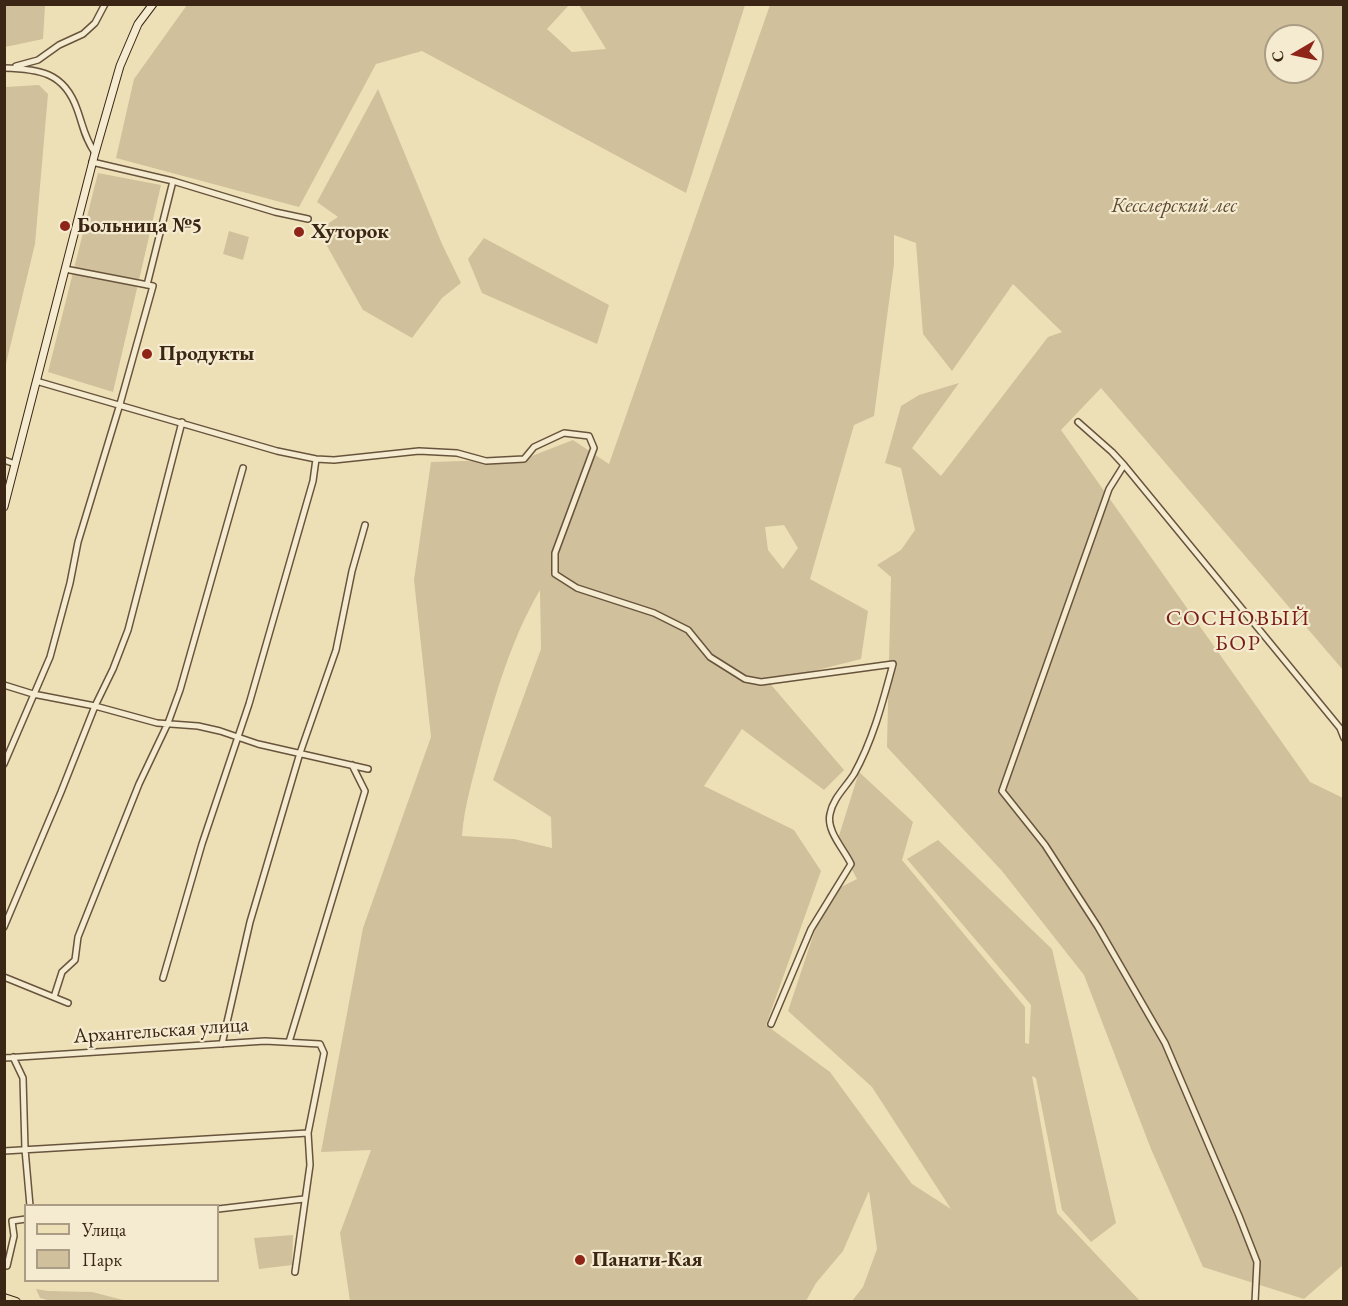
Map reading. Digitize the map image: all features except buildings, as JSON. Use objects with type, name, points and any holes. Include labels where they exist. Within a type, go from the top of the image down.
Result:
[{"type":"main road","points":[[4,507],[94,153],[120,66],[138,24],[153,4]]},
{"type":"main road","points":[[4,1298],[16,1302]]},
{"type":"street","points":[[8,68],[38,60],[59,45],[83,34],[95,23],[105,4]]},
{"type":"street","points":[[8,68],[36,70],[54,76],[69,90],[77,108],[85,138],[94,153]]},
{"type":"street","points":[[92,162],[173,181],[275,212],[308,219]]},
{"type":"street","points":[[4,764],[50,657],[70,583],[78,542],[120,405],[173,181]]},
{"type":"street","points":[[65,269],[150,286]]},
{"type":"street","points":[[36,381],[277,451],[316,459],[334,460],[419,451],[457,453],[486,461],[524,459],[534,447],[564,433],[590,436],[594,448],[555,553],[555,574],[577,588],[654,613],[688,630],[710,657],[745,679],[761,682],[893,664],[873,728],[854,773],[837,797],[830,814],[830,825],[851,864],[811,928],[771,1024]]},
{"type":"street","points":[[4,927],[128,630],[182,422]]},
{"type":"street","points":[[1078,422],[1124,465],[1340,728],[1344,738]]},
{"type":"street","points":[[163,978],[202,844],[249,705],[313,481],[316,459]]},
{"type":"street","points":[[4,460],[15,464]]},
{"type":"street","points":[[1124,465],[1109,489],[1002,791],[1051,854],[1098,927],[1165,1043],[1257,1262],[1255,1302]]},
{"type":"street","points":[[54,997],[62,972],[75,960],[78,937],[85,919],[139,784],[168,723],[180,690],[243,468]]},
{"type":"street","points":[[222,1044],[250,922],[300,753],[336,650],[352,571],[365,525]]},
{"type":"street","points":[[4,685],[157,723],[220,730],[258,744],[368,769]]},
{"type":"street","points":[[289,1042],[365,791],[352,765]]},
{"type":"street","points":[[4,977],[68,1003]]},
{"type":"street","name":"Архангельская улица","points":[[4,1058],[222,1044],[289,1042],[320,1044],[324,1053],[308,1133]]},
{"type":"street","points":[[13,1057],[23,1078],[25,1149],[30,1204]]},
{"type":"street","points":[[4,1150],[308,1133],[310,1165],[296,1272]]},
{"type":"street","points":[[219,1209],[304,1199]]},
{"type":"street","points":[[4,1221],[24,1219]]},
{"type":"street","points":[[4,1265],[7,1266],[14,1236],[12,1221]]},
{"type":"green space","points":[[5,4],[45,5],[43,39],[5,47]]},
{"type":"green space","points":[[187,5],[569,5],[547,29],[572,52],[606,49],[579,5],[745,5],[686,193],[422,51],[376,64],[299,207],[116,158],[134,79]]},
{"type":"green space","name":"Кесслерский лес","points":[[770,5],[1343,5],[1343,670],[1101,388],[1061,430],[1310,782],[1343,798],[1343,1265],[1304,1299],[1203,1267],[1151,1149],[1084,975],[1002,871],[887,747],[891,577],[877,565],[901,550],[915,530],[901,468],[885,463],[901,406],[919,395],[959,383],[912,448],[941,476],[1048,337],[1062,332],[1013,284],[952,371],[923,334],[916,243],[894,235],[894,264],[874,416],[854,425],[810,579],[868,611],[861,659],[778,680],[767,680],[844,770],[824,790],[742,729],[704,786],[794,830],[821,871],[766,1025],[830,1072],[912,1184],[951,1209],[872,1087],[788,1011],[827,894],[857,879],[837,842],[859,772],[913,822],[902,860],[1025,1007],[1025,1043],[1029,1044],[1031,1005],[907,859],[938,840],[1052,949],[1116,1223],[1091,1242],[1062,1210],[1036,1078],[1032,1076],[1057,1213],[1140,1301],[852,1301],[863,1287],[877,1249],[869,1191],[843,1251],[816,1283],[806,1301],[350,1301],[340,1233],[371,1150],[321,1152],[363,928],[431,737],[414,580],[431,462],[524,459],[573,440],[609,464]],"holes":[[[784,525],[798,548],[783,569],[768,550],[765,527]],[[540,590],[541,649],[493,780],[551,817],[552,848],[514,839],[462,836],[469,793],[492,709],[520,628]]]},
{"type":"green space","points":[[39,85],[48,94],[35,244],[5,368],[5,87]]},
{"type":"green space","points":[[378,89],[442,244],[461,283],[442,298],[412,338],[363,310],[318,230],[338,217],[317,202]]},
{"type":"green space","points":[[98,173],[161,185],[113,392],[48,372]]},
{"type":"green space","points":[[229,231],[249,237],[243,260],[223,254]]},
{"type":"green space","points":[[484,238],[609,305],[597,344],[482,293],[468,259]]},
{"type":"green space","points":[[293,1235],[292,1265],[259,1269],[254,1238]]},
{"type":"green space","points":[[36,1289],[92,1292],[127,1301],[51,1301],[40,1298]]},
{"type":"place","name":"Больница №5","points":[[65,226]]},
{"type":"place","name":"Хуторок","points":[[299,232]]},
{"type":"place","name":"Продукты","points":[[147,354]]},
{"type":"place","name":"Панати-Кая","points":[[580,1260]]},
{"type":"district","name":"СОСНОВЫЙ БОР","points":[[1238,632]]}]
